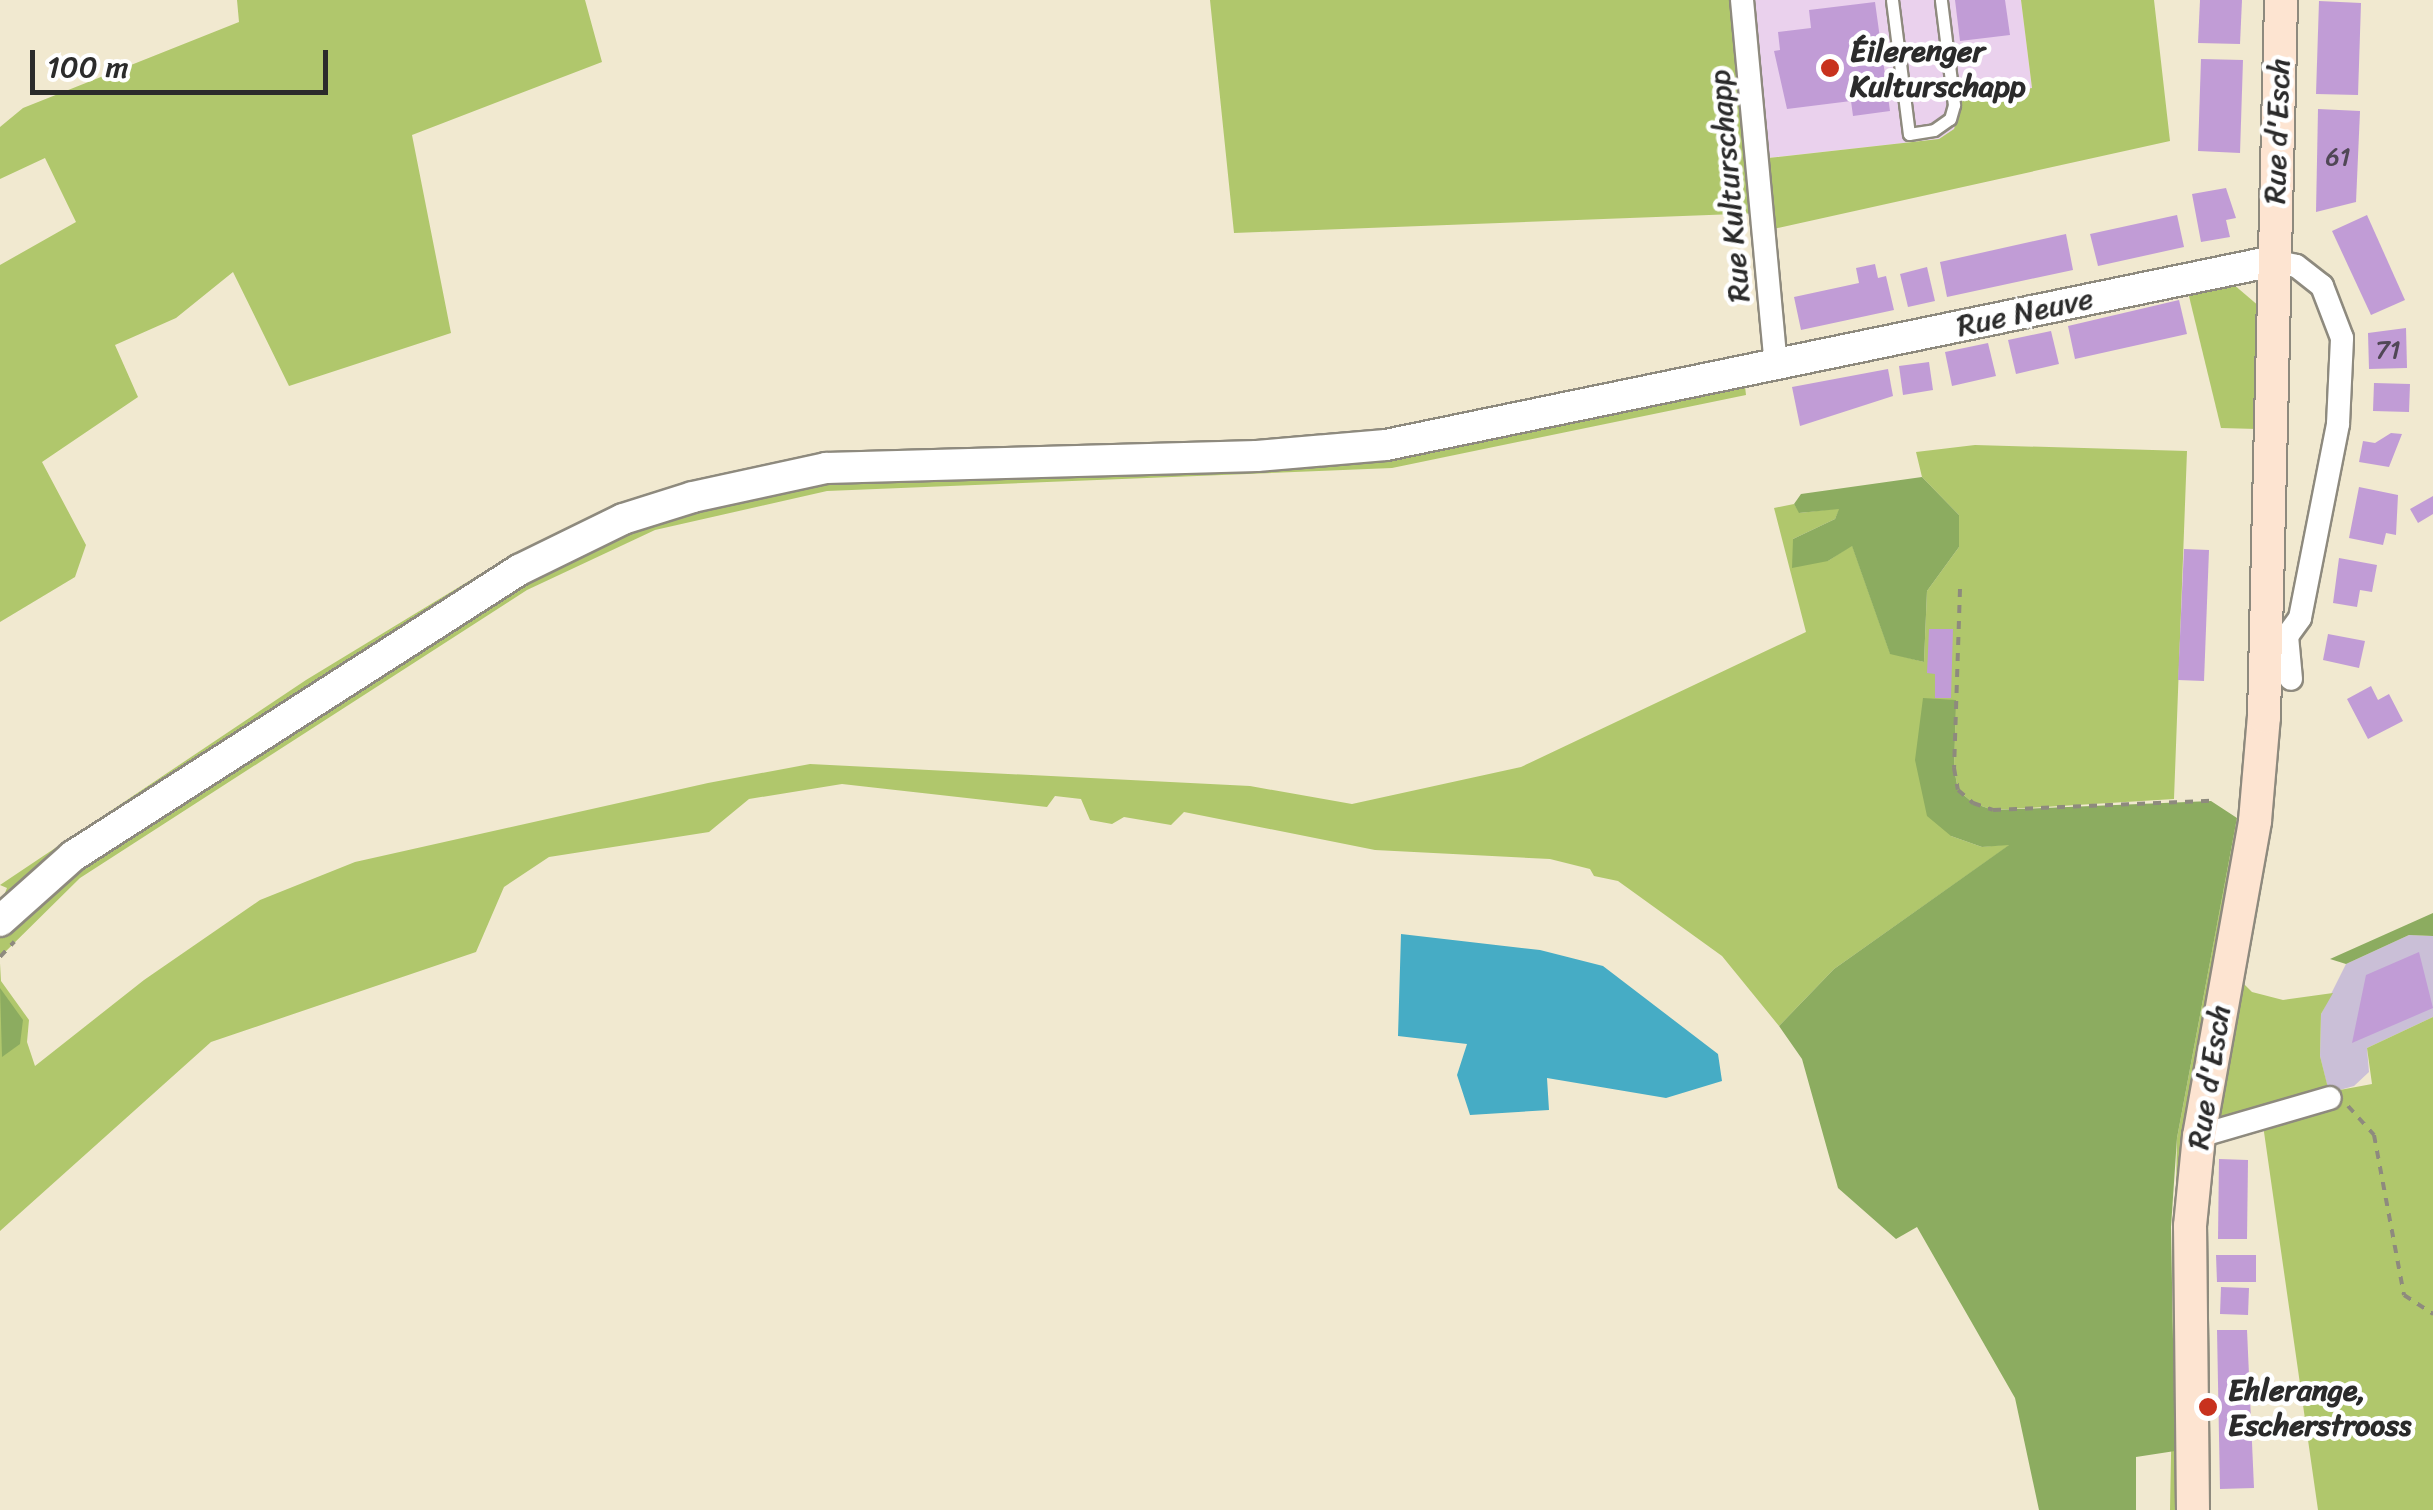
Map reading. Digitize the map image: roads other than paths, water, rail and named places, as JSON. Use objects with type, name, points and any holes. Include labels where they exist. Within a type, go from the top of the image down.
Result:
[{"type":"main road","name":"Rue d'Esch","points":[[2193,1510],[2190,1226],[2198,1136],[2255,822],[2276,642],[2274,261],[2281,0]]},
{"type":"street","name":"Rue Kulturschapp","points":[[1742,0],[1776,366]]},
{"type":"street","name":"Rue Neuve","points":[[11,927],[72,856],[520,570],[746,482],[826,468],[1258,456],[1386,445],[2274,261]]},
{"type":"street","name":"Rue d'Esch","points":[[2274,261],[2296,266],[2322,286],[2342,338],[2338,424],[2300,618],[2276,642],[2291,680]]},
{"type":"street","points":[[2198,1136],[2330,1098]]},
{"type":"lane","points":[[1892,0],[1909,134],[1934,130],[1950,120],[1954,105],[1941,0]]},
{"type":"water","points":[[1401,934],[1540,950],[1603,966],[1718,1054],[1722,1081],[1666,1098],[1547,1078],[1549,1110],[1470,1115],[1457,1075],[1467,1044],[1398,1036]]},
{"type":"place","name":"Éilerenger Kulturschapp","points":[[1830,68]]},
{"type":"place","name":"Ehlerange, Escherstrooss","points":[[2208,1407]]}]
